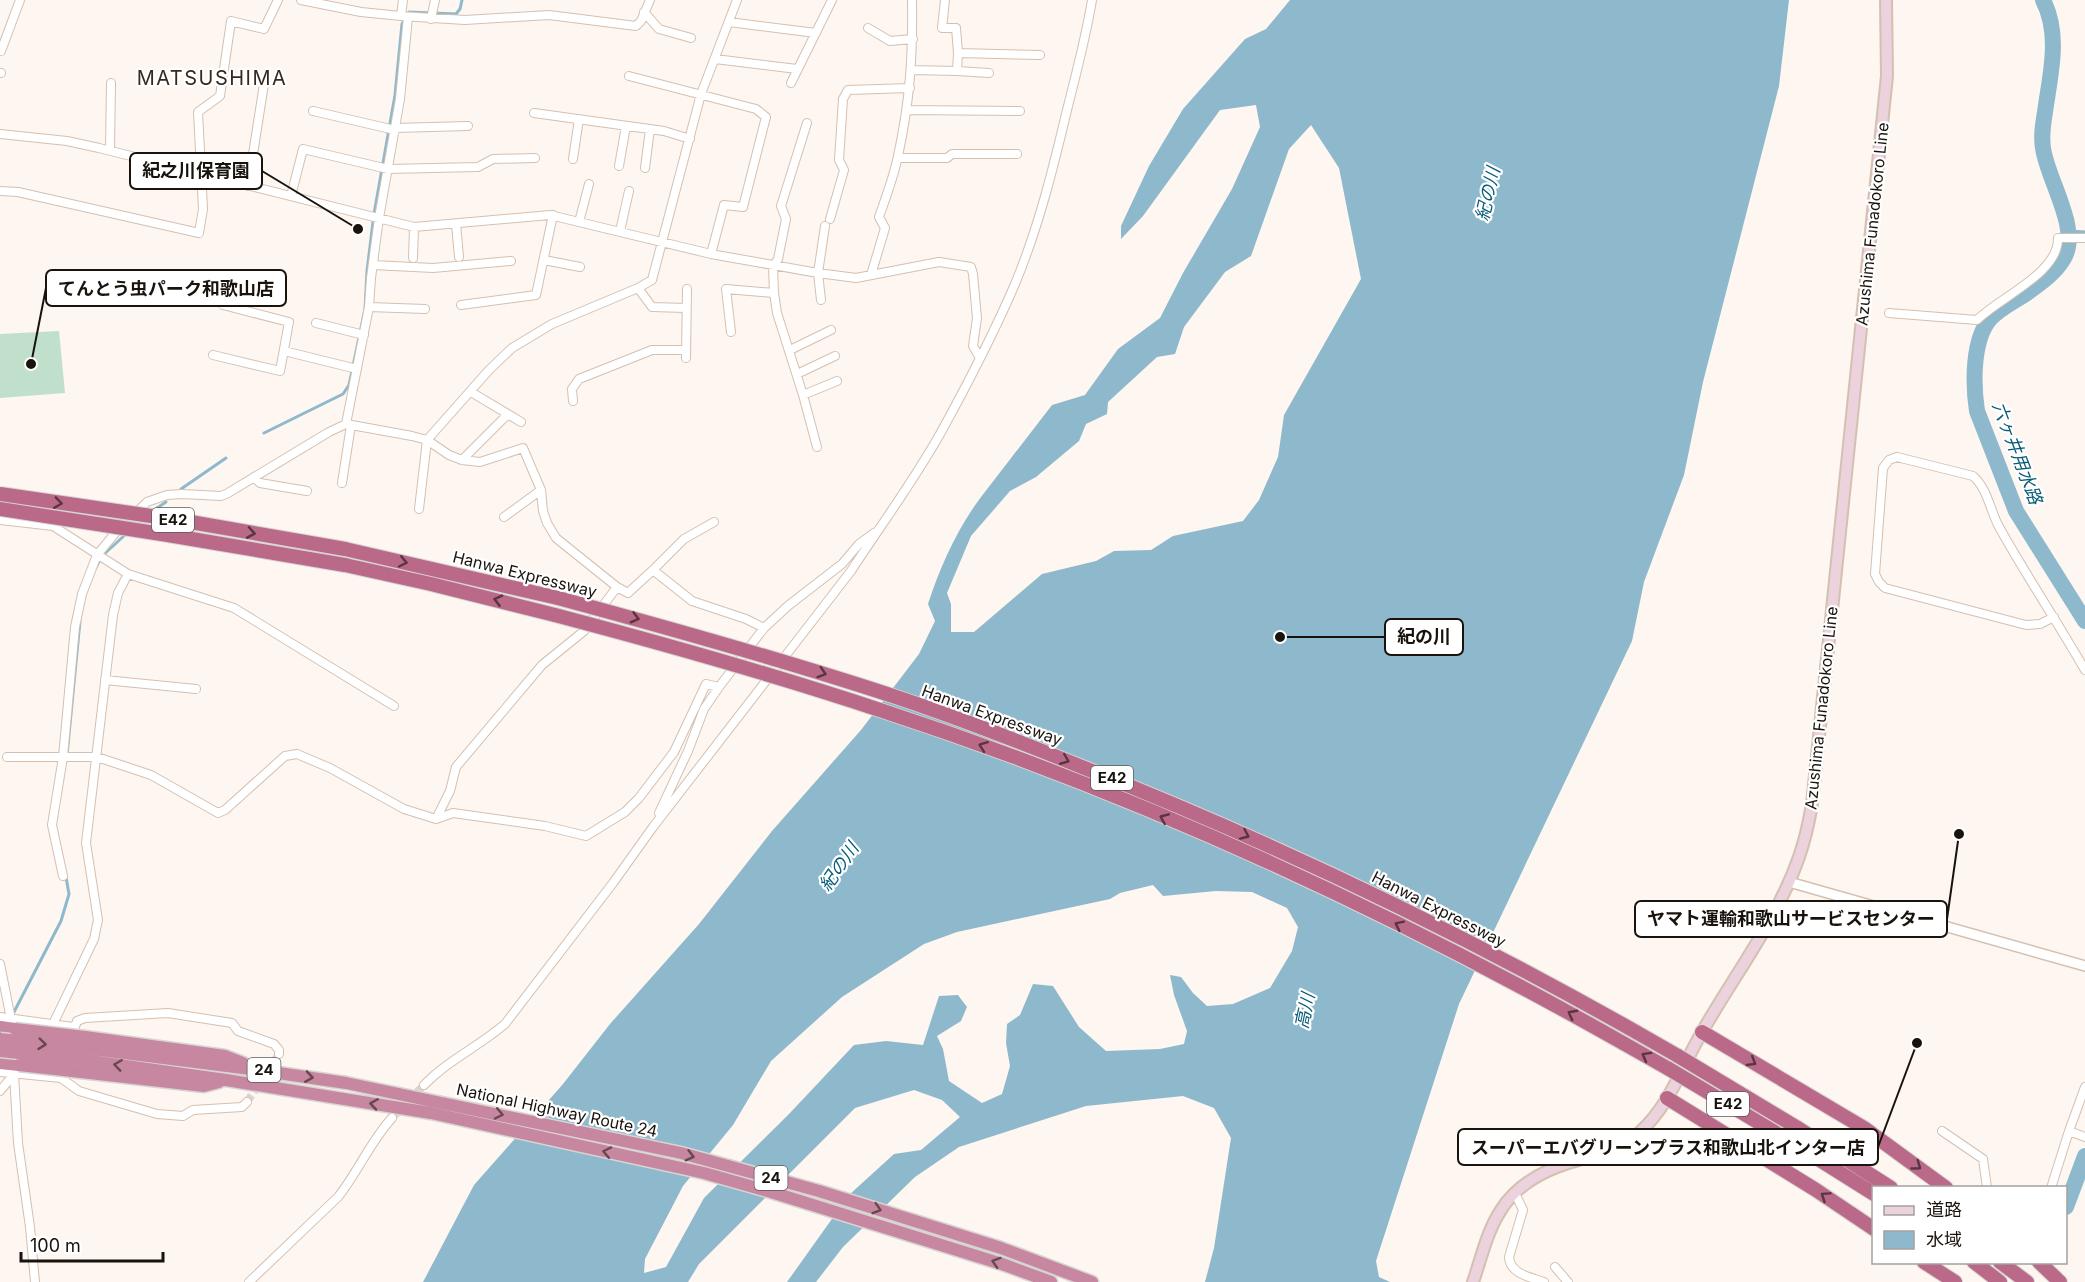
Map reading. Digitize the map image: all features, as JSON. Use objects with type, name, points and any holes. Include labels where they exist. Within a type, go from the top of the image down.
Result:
[{"type":"highway","name":"Hanwa Expressway","points":[[0,494],[179,520],[345,549],[558,598],[765,655],[892,696],[1013,739],[1238,831],[1347,881],[1476,945],[1678,1056],[1888,1186]]},
{"type":"highway","name":"Hanwa Expressway","points":[[0,509],[345,565],[431,584],[555,615],[758,671],[875,708],[1003,753],[1116,797],[1338,895],[1460,954],[1669,1069],[1872,1193]]},
{"type":"highway","points":[[0,1027],[13,1024],[83,1054]]},
{"type":"highway","points":[[1702,1032],[1864,1128],[1943,1186]]},
{"type":"highway","name":"National Highway Route 24","points":[[0,1039],[226,1080],[431,1113],[715,1176],[991,1261],[1051,1282]]},
{"type":"highway","name":"National Highway Route 24","points":[[0,1051],[83,1054],[258,1070],[346,1083],[442,1102],[681,1153],[796,1185],[1001,1248],[1092,1282]]},
{"type":"highway","points":[[0,1063],[16,1070],[83,1054]]},
{"type":"highway","points":[[1667,1098],[1816,1190],[1872,1228]]},
{"type":"highway","points":[[1926,1264],[1955,1282]]},
{"type":"highway","points":[[1975,1264],[2000,1282]]},
{"type":"highway","points":[[2001,1264],[2027,1282]]},
{"type":"highway","points":[[2040,1264],[2060,1282]]},
{"type":"main road","name":"Azushima Funadokoro Line","points":[[1473,1282],[1492,1228],[1501,1209],[1515,1193],[1551,1168],[1626,1145],[1656,1117],[1702,1032],[1751,954],[1789,882],[1799,857],[1812,804],[1887,76],[1886,0]]},
{"type":"street","points":[[1,51],[20,0]]},
{"type":"street","points":[[0,190],[18,192],[199,233],[203,209],[198,112],[220,96],[231,21],[264,28],[278,0]]},
{"type":"street","points":[[301,0],[361,12],[405,16],[432,15],[495,20],[549,15],[636,26],[650,0]]},
{"type":"street","points":[[342,483],[354,369],[369,307],[385,168],[400,99],[405,16],[403,0]]},
{"type":"street","points":[[432,15],[435,0]]},
{"type":"street","points":[[419,509],[427,440],[512,348],[552,324],[652,280],[701,94],[737,0]]},
{"type":"street","points":[[790,83],[832,0]]},
{"type":"street","points":[[871,275],[885,228],[879,217],[898,158],[907,110],[912,70],[912,0]]},
{"type":"street","points":[[945,0],[942,28],[956,28],[957,72]]},
{"type":"street","points":[[424,1085],[447,1063],[490,1037],[505,1024],[653,827],[851,572],[877,530],[899,501],[939,435],[980,358],[1015,282],[1050,183],[1087,32],[1092,0]]},
{"type":"street","points":[[644,12],[659,29],[691,38]]},
{"type":"street","points":[[729,22],[816,33]]},
{"type":"street","points":[[868,28],[890,41],[913,39]]},
{"type":"street","points":[[958,53],[1040,55]]},
{"type":"street","points":[[715,60],[798,69]]},
{"type":"street","points":[[912,70],[988,73]]},
{"type":"street","points":[[629,76],[756,109],[766,117],[743,207],[724,205],[711,254]]},
{"type":"street","points":[[110,150],[111,83]]},
{"type":"street","points":[[248,186],[264,84]]},
{"type":"street","points":[[821,300],[818,273],[828,223],[844,170],[839,160],[843,99],[848,90],[910,88]]},
{"type":"street","points":[[907,110],[1020,111]]},
{"type":"street","points":[[313,111],[392,129],[468,126]]},
{"type":"street","points":[[534,113],[650,129],[690,139]]},
{"type":"street","points":[[573,159],[579,119]]},
{"type":"street","points":[[807,123],[781,206],[786,219],[773,267],[777,313],[797,374],[816,447]]},
{"type":"street","points":[[619,166],[626,126]]},
{"type":"street","points":[[645,168],[650,129]]},
{"type":"street","points":[[0,134],[67,141],[110,150],[414,227],[554,215],[773,267],[856,278],[939,262],[971,267],[974,274],[977,318],[973,346],[980,358]]},
{"type":"street","points":[[291,196],[303,149],[385,168],[478,167],[493,159],[535,158]]},
{"type":"street","points":[[898,158],[947,158],[952,154],[1017,154]]},
{"type":"street","points":[[579,222],[589,184]]},
{"type":"street","points":[[620,231],[629,191]]},
{"type":"street","points":[[461,305],[536,295],[554,215]]},
{"type":"street","points":[[456,224],[459,258]]},
{"type":"street","points":[[413,258],[414,227]]},
{"type":"street","points":[[1889,313],[1977,320],[1989,308],[2040,273],[2055,255],[2058,238],[2081,237]]},
{"type":"street","points":[[544,260],[580,267]]},
{"type":"street","points":[[373,265],[433,268],[511,261]]},
{"type":"street","points":[[638,288],[652,307],[686,308]]},
{"type":"street","points":[[573,401],[572,389],[579,379],[652,350],[686,354],[687,289]]},
{"type":"street","points":[[731,332],[726,289],[774,292]]},
{"type":"street","points":[[213,355],[280,371],[289,322],[223,305]]},
{"type":"street","points":[[369,307],[425,309]]},
{"type":"street","points":[[316,323],[361,334]]},
{"type":"street","points":[[790,350],[831,330]]},
{"type":"street","points":[[284,351],[354,369]]},
{"type":"street","points":[[797,374],[835,357]]},
{"type":"street","points":[[803,395],[837,381]]},
{"type":"street","points":[[471,392],[521,422]]},
{"type":"street","points":[[462,460],[507,415]]},
{"type":"street","points":[[63,876],[52,825],[65,757],[75,627],[82,594],[100,557],[116,532],[147,502],[167,495],[220,496],[348,424],[427,440],[462,460],[480,462],[523,448],[542,490],[545,517],[556,537],[617,587],[628,592],[684,539],[714,522]]},
{"type":"street","points":[[2054,617],[2040,624],[2026,625],[1885,588],[1875,574],[1883,468],[1889,460],[1897,458],[1908,460],[1973,476],[1980,482],[1998,524],[2054,617],[2085,670]]},
{"type":"street","points":[[254,477],[260,483],[307,491]]},
{"type":"street","points":[[504,517],[542,490]]},
{"type":"street","points":[[0,520],[53,526],[128,574],[234,608],[394,706]]},
{"type":"street","points":[[653,827],[688,752],[704,710],[718,687],[764,628],[789,605],[842,564],[859,544],[877,530]]},
{"type":"street","points":[[653,570],[692,602],[746,619],[764,628]]},
{"type":"street","points":[[53,1024],[94,939],[99,920],[86,843],[115,604],[128,574]]},
{"type":"street","points":[[436,819],[450,791],[456,767],[542,665],[584,631],[617,587]]},
{"type":"street","points":[[105,680],[195,689]]},
{"type":"street","points":[[7,757],[97,757],[151,775],[218,813],[225,810],[285,756],[297,754],[330,768],[404,810],[436,819],[453,813],[545,826],[586,836],[625,812],[639,798],[674,752],[706,684],[718,687]]},
{"type":"street","points":[[1789,882],[2085,966]]},
{"type":"street","points":[[0,964],[13,1024]]},
{"type":"street","points":[[61,1078],[73,1027],[77,1021],[85,1018],[168,1013],[232,1023],[238,1031],[274,1044],[279,1054]]},
{"type":"street","points":[[0,1017],[13,1024],[53,1024],[73,1027]]},
{"type":"street","points":[[0,1091],[16,1070]]},
{"type":"street","points":[[16,1070],[18,1143],[35,1282]]},
{"type":"street","points":[[0,1072],[16,1070],[61,1078],[79,1091],[157,1114],[183,1116],[193,1110],[242,1107],[247,1102]]},
{"type":"street","points":[[2052,1186],[2085,1087]]},
{"type":"street","points":[[249,1282],[338,1197],[347,1186],[369,1147],[392,1118]]},
{"type":"street","points":[[1942,1131],[1983,1159],[1987,1186]]},
{"type":"street","points":[[2069,1131],[2085,1137]]},
{"type":"street","points":[[1515,1193],[1523,1210],[1509,1257],[1510,1264],[1513,1270],[1544,1282]]},
{"type":"street","points":[[1555,1267],[1568,1282]]},
{"type":"green space","points":[[59,331],[65,393],[0,398],[0,334]]},
{"type":"water","name":"紀の川","points":[[1290,0],[1789,0],[1779,86],[1703,382],[1684,475],[1644,582],[1632,641],[1459,1004],[1376,1261],[1379,1277],[1390,1282],[1205,1282],[1214,1248],[1231,1138],[1214,1108],[1183,1096],[1086,1106],[959,1147],[915,1177],[843,1247],[816,1282],[787,1282],[849,1195],[894,1154],[921,1150],[960,1117],[942,1100],[914,1090],[855,1108],[699,1264],[688,1282],[423,1282],[474,1185],[563,1084],[610,1024],[699,924],[772,831],[861,730],[919,654],[935,621],[928,604],[938,576],[957,535],[981,497],[1052,405],[1085,395],[1118,349],[1160,318],[1183,273],[1232,189],[1260,127],[1256,105],[1220,110],[1143,216],[1121,239],[1121,226],[1149,166],[1183,109],[1245,39],[1266,29]],"holes":[[[1311,125],[1339,168],[1361,279],[1284,415],[1278,457],[1259,500],[1243,521],[1173,536],[1151,550],[1114,551],[1096,561],[1042,574],[974,632],[951,632],[951,604],[947,593],[971,536],[1010,491],[1036,477],[1079,441],[1086,424],[1107,414],[1108,402],[1157,357],[1175,354],[1184,327],[1225,272],[1251,256],[1289,149]],[[1153,885],[1163,896],[1216,891],[1252,892],[1287,908],[1298,927],[1292,951],[1270,988],[1233,1004],[1207,1006],[1181,977],[1170,975],[1174,995],[1187,1031],[1184,1044],[1160,1049],[1106,1051],[1079,1027],[1053,986],[1033,984],[1020,1015],[1007,1024],[1006,1043],[1010,1066],[1002,1094],[982,1103],[949,1081],[943,1049],[937,1036],[961,1021],[967,1007],[958,995],[939,996],[923,1045],[886,1041],[854,1045],[789,1114],[704,1198],[666,1267],[644,1273],[645,1259],[683,1186],[733,1125],[771,1061],[842,997],[924,944],[957,932],[1110,899],[1120,893]]]},
{"type":"waterway","points":[[374,214],[395,95],[402,24],[409,12],[456,14],[462,0]]},
{"type":"waterway","name":"六ヶ井用水路","points":[[2043,0],[2052,27],[2053,55],[2042,144],[2066,219],[2068,246],[2064,258],[2051,274],[1998,312],[1984,328],[1975,363],[1975,389],[1977,411],[2016,511],[2085,621]]},
{"type":"waterway","points":[[264,433],[343,394],[349,385],[365,309],[373,222]]},
{"type":"waterway","points":[[2068,231],[2085,232]]},
{"type":"waterway","points":[[181,489],[226,458]]},
{"type":"waterway","points":[[151,512],[166,502]]},
{"type":"waterway","points":[[95,569],[102,556],[126,534]]},
{"type":"waterway","points":[[67,755],[80,621]]},
{"type":"waterway","points":[[14,1012],[61,921],[69,894],[66,877]]},
{"type":"waterway","name":"六ヶ井用水路","points":[[2067,1204],[2085,1156]]},
{"type":"tunnel","points":[[247,1102],[279,1054]]},
{"type":"tunnel","points":[[392,1118],[424,1085]]},
{"type":"place","name":"紀之川保育園","points":[[358,229]]},
{"type":"place","name":"てんとう虫パーク和歌山店","points":[[31,364]]},
{"type":"place","name":"紀の川","points":[[1280,637]]},
{"type":"place","name":"ヤマト運輸和歌山サービスセンター","points":[[1959,834]]},
{"type":"place","name":"スーパーエバグリーンプラス和歌山北インター店","points":[[1917,1043]]},
{"type":"district","name":"MATSUSHIMA","points":[[212,78]]},
{"type":"water label","name":"高川","points":[[1305,1011]]}]
